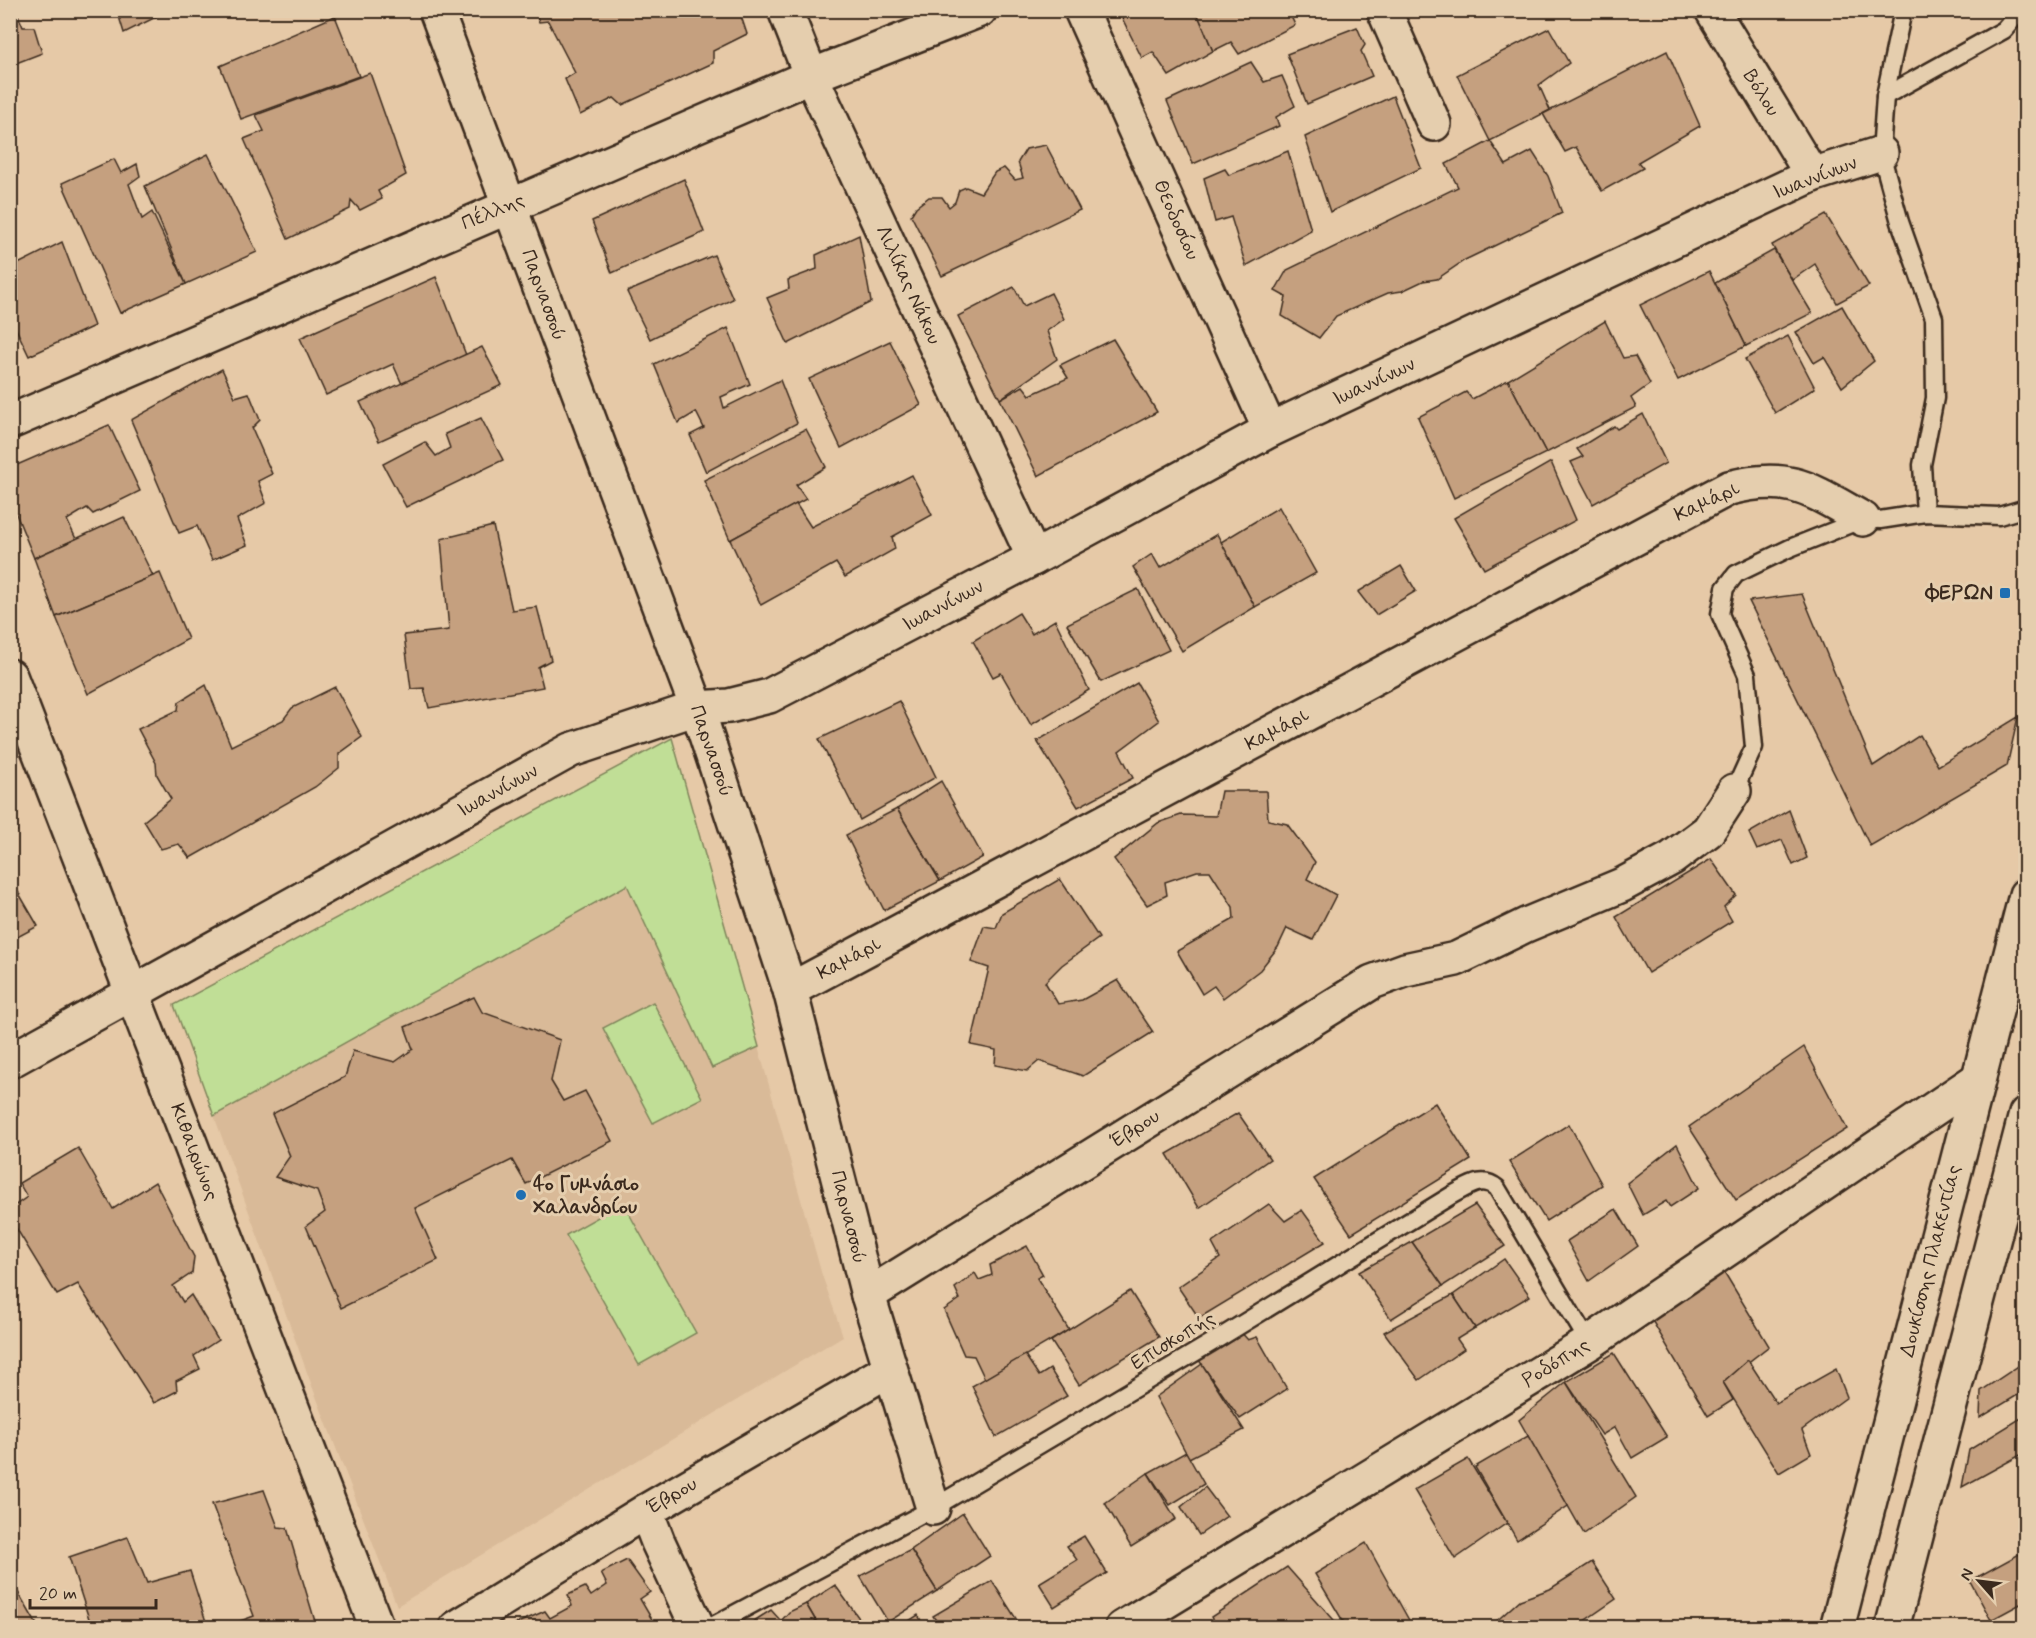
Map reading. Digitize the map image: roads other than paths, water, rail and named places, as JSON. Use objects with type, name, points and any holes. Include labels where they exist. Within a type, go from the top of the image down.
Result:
[{"type":"street","name":"Παρνασσού","points":[[436,10],[697,708],[790,990],[868,1295],[933,1508]]},
{"type":"street","name":"Λιλίκας Νάκου","points":[[785,10],[811,76],[1035,558]]},
{"type":"street","name":"Πέλλης","points":[[10,422],[510,204],[811,76],[980,10]]},
{"type":"street","name":"Θεοδοσίου","points":[[1081,10],[1270,430]]},
{"type":"street","points":[[1383,10],[1434,124]]},
{"type":"street","name":"Βόλου","points":[[1712,10],[1812,175]]},
{"type":"street","name":"Ιωαννίνων","points":[[10,1061],[571,750],[697,708],[729,706],[769,696],[1035,558],[1270,430],[1812,175],[1881,153]]},
{"type":"street","name":"Καμάρι","points":[[790,990],[1729,488],[1768,481],[1805,486],[1863,519]]},
{"type":"street","name":"Κιθαιρώνος","points":[[10,676],[377,1628]]},
{"type":"street","name":"Έβρου","points":[[868,1295],[1372,982],[1405,970],[1456,959],[1526,925],[1622,885],[1672,858],[1708,831],[1734,791]]},
{"type":"street","name":"Δουκίσσης Πλακεντίας","points":[[1837,1628],[2025,895]]},
{"type":"street","name":"Ροδόπης","points":[[1122,1628],[1589,1343],[1978,1079]]},
{"type":"street","points":[[1892,1628],[2025,1114]]},
{"type":"street","name":"Έβρου","points":[[456,1628],[646,1511],[890,1369]]},
{"type":"street","points":[[646,1511],[698,1628]]},
{"type":"lane","points":[[1903,10],[1885,96],[1881,153],[1900,222],[1934,318],[1935,398],[1922,465],[1925,513]]},
{"type":"lane","points":[[1885,96],[2004,30],[2021,10]]},
{"type":"lane","points":[[1734,791],[1754,747],[1747,675],[1720,614],[1725,588],[1736,574],[1790,548],[1863,519],[1880,520],[1925,513],[1999,516],[2025,508]]},
{"type":"lane","name":"Επισκοπής","points":[[708,1628],[933,1508],[1211,1343],[1452,1194],[1483,1181],[1489,1181],[1497,1188],[1589,1343]]},
{"type":"place","name":"ΦΕΡΩΝ","points":[[2005,593]]},
{"type":"place","name":"4ο Γυμνάσιο Χαλανδρίου","points":[[521,1195]]}]
